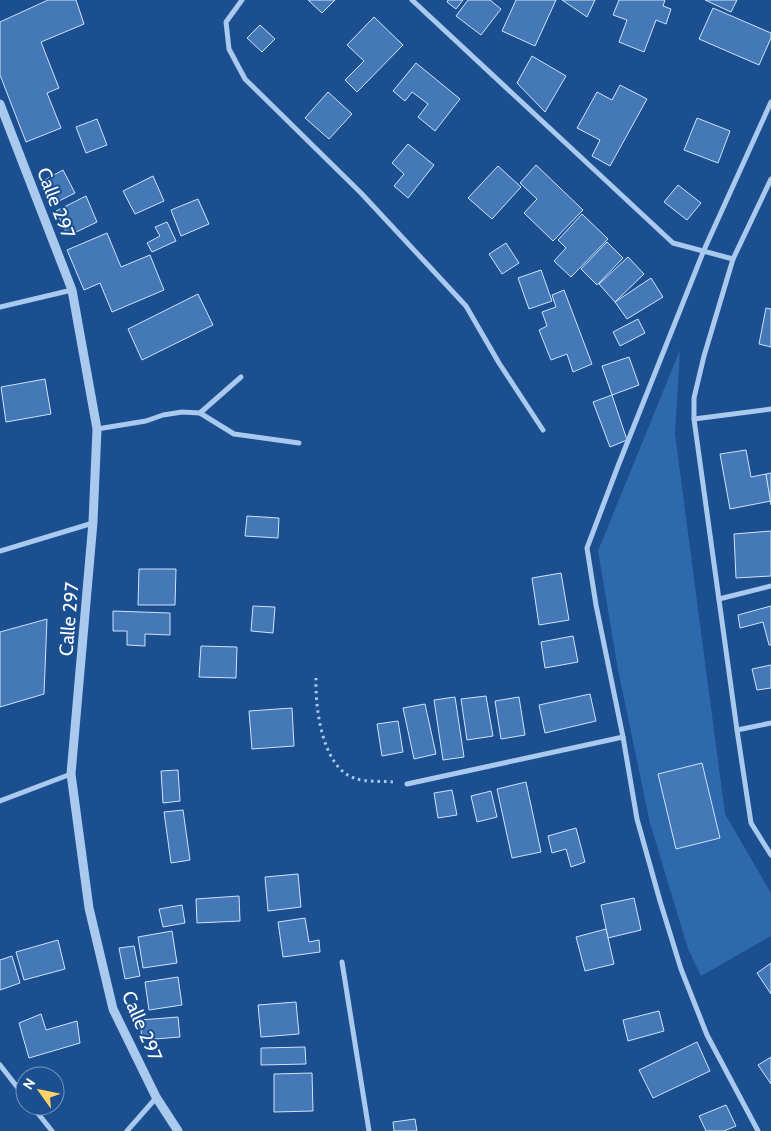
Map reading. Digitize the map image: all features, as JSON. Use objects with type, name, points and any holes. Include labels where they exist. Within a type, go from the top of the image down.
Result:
[{"type":"street","points":[[242,0],[226,22],[229,49],[246,79],[361,193],[466,306],[499,363],[543,430]]},
{"type":"street","points":[[412,0],[673,243],[733,259]]},
{"type":"street","points":[[758,1131],[706,1035],[681,969],[637,819],[587,548],[704,250],[771,102]]},
{"type":"street","name":"Calle 297","points":[[0,104],[72,290],[97,428],[93,522],[71,774],[89,908],[113,1009],[156,1097],[178,1131]]},
{"type":"street","points":[[771,179],[733,259],[704,356],[694,398],[694,419],[751,823],[771,856]]},
{"type":"street","points":[[0,307],[72,290]]},
{"type":"street","points":[[200,413],[241,377]]},
{"type":"street","points":[[694,419],[771,409]]},
{"type":"street","points":[[97,428],[146,421],[182,412],[200,413],[234,434],[299,443]]},
{"type":"street","points":[[0,551],[93,522]]},
{"type":"street","points":[[719,599],[771,586]]},
{"type":"street","points":[[737,730],[771,723]]},
{"type":"street","points":[[407,784],[623,737]]},
{"type":"street","points":[[0,801],[71,774]]},
{"type":"street","points":[[342,962],[369,1131]]},
{"type":"street","points":[[0,1065],[15,1084]]},
{"type":"street","points":[[127,1131],[156,1097]]},
{"type":"street","points":[[40,1116],[52,1131]]},
{"type":"path","points":[[316,678],[321,732],[327,748],[338,766],[354,778],[407,784]]},
{"type":"shaded area","points":[[680,350],[675,434],[725,814],[771,893],[771,936],[701,976],[688,949],[650,823],[618,670],[598,551]]},
{"type":"building","points":[[48,0],[76,0],[84,24],[41,42],[59,88],[47,93],[61,128],[26,142],[0,75],[0,22]]},
{"type":"building","points":[[308,0],[335,0],[322,13]]},
{"type":"building","points":[[448,0],[463,0],[456,9],[447,2]]},
{"type":"building","points":[[468,0],[490,0],[501,9],[481,35],[456,16]]},
{"type":"building","points":[[516,0],[556,0],[535,46],[502,31]]},
{"type":"building","points":[[562,0],[595,0],[587,17]]},
{"type":"building","points":[[619,0],[665,0],[663,6],[671,9],[666,24],[656,20],[644,52],[619,42],[627,20],[613,15]]},
{"type":"building","points":[[705,0],[737,0],[731,12]]},
{"type":"building","points":[[713,8],[771,33],[771,38],[759,65],[699,39]]},
{"type":"building","points":[[374,17],[403,45],[357,92],[345,80],[364,61],[347,45]]},
{"type":"building","points":[[260,25],[275,39],[262,52],[247,38]]},
{"type":"building","points":[[532,56],[566,76],[545,112],[517,83]]},
{"type":"building","points":[[416,63],[460,99],[435,131],[418,117],[428,104],[412,92],[405,101],[393,91]]},
{"type":"building","points":[[620,85],[647,99],[610,166],[592,156],[600,140],[577,128],[597,92],[612,100]]},
{"type":"building","points":[[328,92],[352,114],[329,139],[305,118]]},
{"type":"building","points":[[697,118],[730,131],[718,163],[684,150]]},
{"type":"building","points":[[97,119],[107,145],[86,153],[76,127]]},
{"type":"building","points":[[408,144],[434,165],[408,198],[394,186],[404,174],[392,163]]},
{"type":"building","points":[[536,165],[583,210],[553,241],[524,213],[537,199],[520,183]]},
{"type":"building","points":[[498,166],[521,187],[492,219],[468,198]]},
{"type":"building","points":[[63,170],[75,193],[53,204],[41,182]]},
{"type":"building","points":[[153,176],[164,201],[135,214],[123,191]]},
{"type":"building","points":[[678,185],[701,203],[687,220],[664,202]]},
{"type":"building","points":[[86,196],[97,222],[68,236],[56,211]]},
{"type":"building","points":[[198,199],[209,224],[181,236],[171,210]]},
{"type":"building","points":[[582,214],[608,239],[571,277],[554,261],[566,248],[558,240]]},
{"type":"building","points":[[167,222],[176,241],[152,252],[147,243],[160,236],[155,227]]},
{"type":"building","points":[[107,233],[121,267],[150,255],[164,290],[112,312],[100,283],[84,290],[67,250]]},
{"type":"building","points":[[607,242],[623,258],[597,285],[581,269]]},
{"type":"building","points":[[506,243],[519,263],[502,274],[489,254]]},
{"type":"building","points":[[628,257],[644,274],[615,302],[599,284]]},
{"type":"building","points":[[541,270],[552,301],[529,309],[518,278]]},
{"type":"building","points":[[651,278],[663,297],[627,319],[615,302]]},
{"type":"building","points":[[564,290],[592,364],[573,372],[567,354],[551,360],[539,330],[547,326],[542,312],[556,307],[552,295]]},
{"type":"building","points":[[198,294],[213,325],[142,360],[128,329]]},
{"type":"building","points":[[766,308],[771,309],[771,347],[759,344]]},
{"type":"building","points":[[638,319],[645,333],[620,346],[613,332]]},
{"type":"building","points":[[629,357],[639,385],[612,395],[602,366]]},
{"type":"building","points":[[45,379],[51,414],[6,422],[1,387]]},
{"type":"building","points":[[612,395],[627,440],[610,447],[593,402]]},
{"type":"building","points":[[746,450],[751,477],[766,474],[771,501],[730,509],[720,454]]},
{"type":"building","points":[[771,473],[771,505],[766,474]]},
{"type":"building","points":[[247,516],[279,518],[278,538],[245,536]]},
{"type":"building","points":[[771,531],[771,576],[736,578],[734,534]]},
{"type":"building","points":[[139,569],[176,569],[175,605],[138,605]]},
{"type":"building","points":[[561,573],[569,620],[539,625],[532,578]]},
{"type":"building","points":[[253,606],[275,607],[273,633],[251,631]]},
{"type":"building","points":[[771,606],[771,645],[769,645],[763,622],[740,628],[738,615]]},
{"type":"building","points":[[113,611],[170,613],[170,635],[145,634],[145,646],[127,645],[127,631],[113,631]]},
{"type":"building","points":[[47,619],[44,694],[0,707],[0,632]]},
{"type":"building","points":[[573,636],[578,662],[545,668],[541,642]]},
{"type":"building","points":[[201,646],[237,647],[236,678],[199,677]]},
{"type":"building","points":[[771,665],[771,688],[757,690],[752,669]]},
{"type":"building","points":[[590,694],[596,721],[545,733],[539,705]]},
{"type":"building","points":[[486,696],[493,736],[467,740],[461,699]]},
{"type":"building","points":[[455,697],[464,757],[443,760],[434,700]]},
{"type":"building","points":[[519,697],[525,735],[501,739],[495,701]]},
{"type":"building","points":[[425,704],[436,754],[414,759],[403,708]]},
{"type":"building","points":[[292,708],[294,746],[252,749],[249,711]]},
{"type":"building","points":[[398,721],[403,752],[382,756],[377,724]]},
{"type":"building","points":[[702,763],[720,838],[676,849],[658,774]]},
{"type":"building","points":[[178,770],[180,801],[163,803],[161,771]]},
{"type":"building","points":[[526,782],[541,852],[512,858],[497,789]]},
{"type":"building","points":[[452,790],[457,815],[438,818],[434,793]]},
{"type":"building","points":[[491,791],[497,817],[477,822],[471,796]]},
{"type":"building","points":[[183,810],[190,860],[171,863],[164,812]]},
{"type":"building","points":[[576,828],[585,862],[571,867],[566,849],[552,853],[548,836]]},
{"type":"building","points":[[298,874],[301,907],[268,911],[265,877]]},
{"type":"building","points":[[239,896],[240,921],[197,923],[196,899]]},
{"type":"building","points":[[634,898],[641,930],[608,938],[601,905]]},
{"type":"building","points":[[182,905],[185,923],[163,927],[159,909]]},
{"type":"building","points":[[305,918],[309,942],[319,940],[320,952],[283,957],[278,922]]},
{"type":"building","points":[[606,929],[614,964],[585,971],[576,937]]},
{"type":"building","points":[[172,931],[177,963],[143,968],[138,937]]},
{"type":"building","points":[[58,940],[65,969],[24,980],[16,952]]},
{"type":"building","points":[[134,946],[140,976],[125,979],[119,948]]},
{"type":"building","points":[[12,956],[20,983],[0,990],[0,960]]},
{"type":"building","points":[[771,963],[771,994],[757,973]]},
{"type":"building","points":[[178,977],[182,1005],[149,1010],[145,982]]},
{"type":"building","points":[[296,1002],[299,1034],[261,1037],[258,1005]]},
{"type":"building","points":[[659,1011],[664,1031],[628,1041],[623,1020]]},
{"type":"building","points":[[41,1014],[46,1030],[77,1021],[80,1043],[29,1058],[19,1023]]},
{"type":"building","points":[[178,1017],[180,1037],[142,1040],[140,1020]]},
{"type":"building","points":[[697,1042],[710,1071],[653,1098],[639,1070]]},
{"type":"building","points":[[305,1047],[306,1064],[261,1065],[261,1048]]},
{"type":"building","points":[[771,1057],[771,1084],[758,1065]]},
{"type":"building","points":[[312,1073],[313,1111],[274,1112],[274,1074]]},
{"type":"building","points":[[726,1105],[736,1126],[724,1131],[706,1131],[699,1116]]},
{"type":"building","points":[[415,1119],[417,1131],[394,1131],[393,1122]]}]
